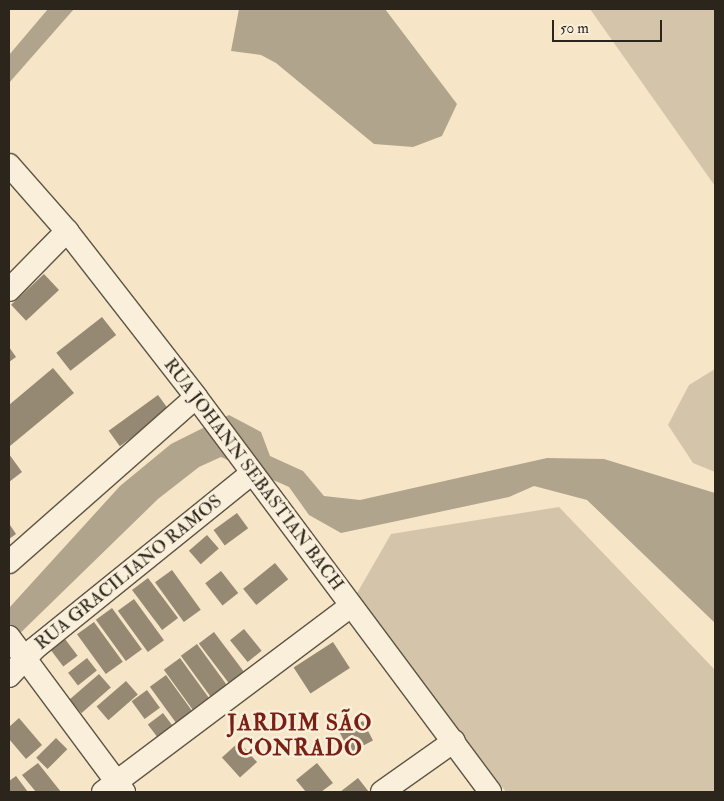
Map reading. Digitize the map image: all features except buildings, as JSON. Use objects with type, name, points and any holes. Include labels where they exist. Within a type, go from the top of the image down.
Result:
[{"type":"street","name":"RUA JOHANN SEBASTIAN BACH","points":[[9,165],[67,231],[196,397],[454,741],[490,792]]},
{"type":"street","points":[[9,290],[67,231]]},
{"type":"street","points":[[9,562],[196,397]]},
{"type":"street","name":"RUA GRACILIANO RAMOS","points":[[9,676],[25,659],[252,473]]},
{"type":"street","points":[[9,637],[114,789],[351,606]]},
{"type":"street","points":[[382,792],[454,741]]},
{"type":"shaded area","points":[[48,9],[74,9],[9,83],[9,55]]},
{"type":"shaded area","points":[[239,9],[385,9],[457,104],[442,136],[413,147],[374,144],[276,63],[261,55],[231,51]]},
{"type":"shaded area","points":[[590,9],[715,9],[715,186]]},
{"type":"shaded area","points":[[715,369],[715,472],[693,463],[668,425],[689,385]]},
{"type":"shaded area","points":[[229,415],[261,432],[270,456],[303,471],[324,496],[360,500],[547,458],[604,459],[715,493],[715,623],[587,500],[534,486],[509,497],[341,533],[309,515],[289,487],[221,457],[199,467],[158,499],[9,644],[9,608],[120,486],[171,444]]},
{"type":"shaded area","points":[[559,507],[715,670],[715,792],[506,792],[356,595],[391,534]]},
{"type":"district","name":"JARDIM SÃO CONRADO","points":[[300,736]]}]
